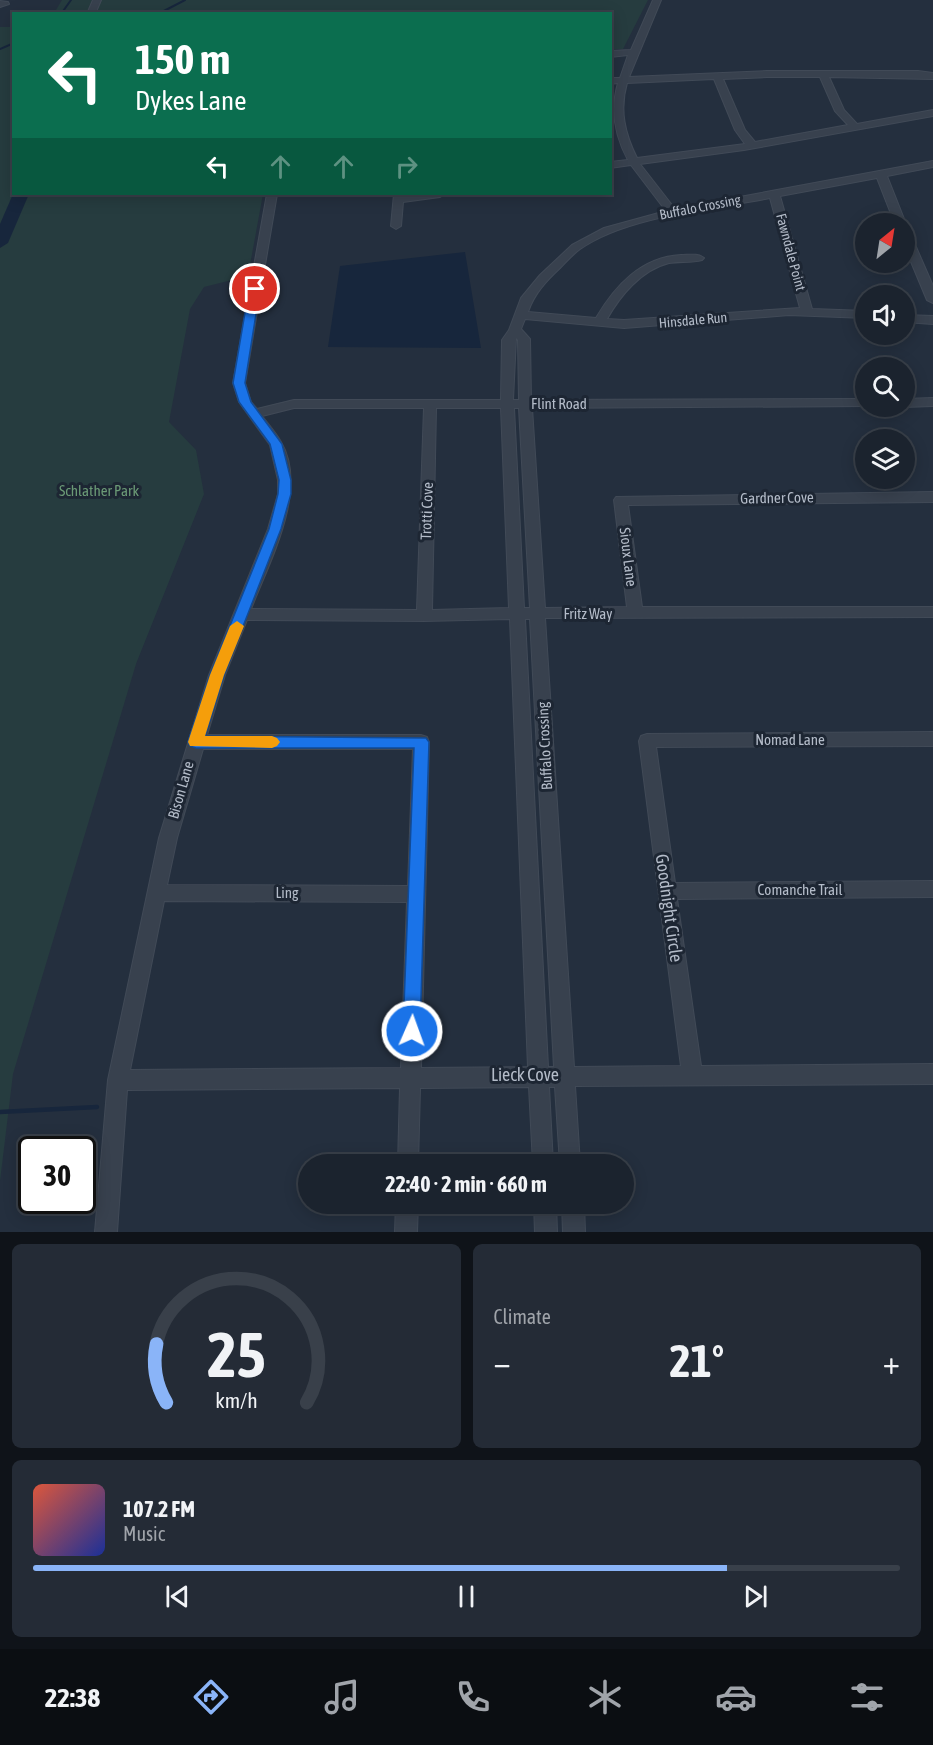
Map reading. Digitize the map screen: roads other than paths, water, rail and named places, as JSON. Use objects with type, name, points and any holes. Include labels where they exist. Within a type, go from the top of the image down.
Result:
[{"type":"street","points":[[657,0],[634,52],[624,81],[618,111],[620,136],[632,161],[672,212]]},
{"type":"street","points":[[612,54],[634,52]]},
{"type":"street","points":[[612,81],[824,74],[933,76]]},
{"type":"street","points":[[824,74],[840,111],[855,127]]},
{"type":"street","points":[[717,77],[726,90],[736,127],[741,136],[752,145]]},
{"type":"street","points":[[612,165],[752,145],[933,113]]},
{"type":"street","name":"Buffalo Crossing","points":[[542,1154],[507,404],[508,340],[528,298],[544,277],[576,247],[608,230],[672,212],[933,164]]},
{"type":"street","points":[[881,174],[897,213]]},
{"type":"street","name":"Fawndale Point","points":[[774,193],[807,312]]},
{"type":"street","name":"Bison Lane","points":[[106,1232],[118,1080],[168,838],[217,675],[275,529],[285,494],[285,480],[276,444],[245,402],[241,393],[239,373],[272,195]]},
{"type":"street","points":[[396,226],[398,197],[426,195]]},
{"type":"street","points":[[915,257],[933,300]]},
{"type":"street","points":[[599,322],[622,289],[641,272],[664,261],[698,258]]},
{"type":"street","name":"Hinsdale Run","points":[[518,322],[660,323],[770,312],[855,314]]},
{"type":"street","points":[[915,319],[933,321]]},
{"type":"street","name":"Buffalo Crossing","points":[[518,322],[524,339],[525,404],[569,1154]]},
{"type":"street","points":[[915,403],[933,402]]},
{"type":"street","name":"Flint Road","points":[[255,414],[274,407],[294,404],[855,403]]},
{"type":"street","name":"Trotti Cove","points":[[424,616],[430,405]]},
{"type":"street","name":"Gardner Cove","points":[[621,500],[933,497]]},
{"type":"street","name":"Sioux Lane","points":[[621,500],[635,614]]},
{"type":"street","name":"Fritz Way","points":[[242,614],[424,616],[538,613],[933,612]]},
{"type":"street","name":"Nomad Lane","points":[[647,741],[933,739]]},
{"type":"street","name":"Goodnight Circle","points":[[647,741],[692,1075]]},
{"type":"street","points":[[196,742],[421,742],[408,1154]]},
{"type":"street","name":"Comanche Trail","points":[[667,891],[933,889]]},
{"type":"street","name":"Ling","points":[[158,892],[416,894]]},
{"type":"street","name":"Lieck Cove","points":[[118,1080],[538,1075],[933,1074]]},
{"type":"street","points":[[406,1232],[407,1214]]},
{"type":"street","points":[[545,1214],[546,1232]]},
{"type":"street","points":[[573,1214],[574,1232]]},
{"type":"water","points":[[465,252],[481,348],[328,347],[340,266]]},
{"type":"waterway","points":[[62,12],[71,0]]},
{"type":"waterway","points":[[162,12],[185,0]]},
{"type":"waterway","points":[[0,49],[12,44]]},
{"type":"waterway","points":[[0,243],[21,195]]},
{"type":"waterway","points":[[0,1112],[97,1107]]},
{"type":"park label","name":"Schlather Park","points":[[99,491]]}]
